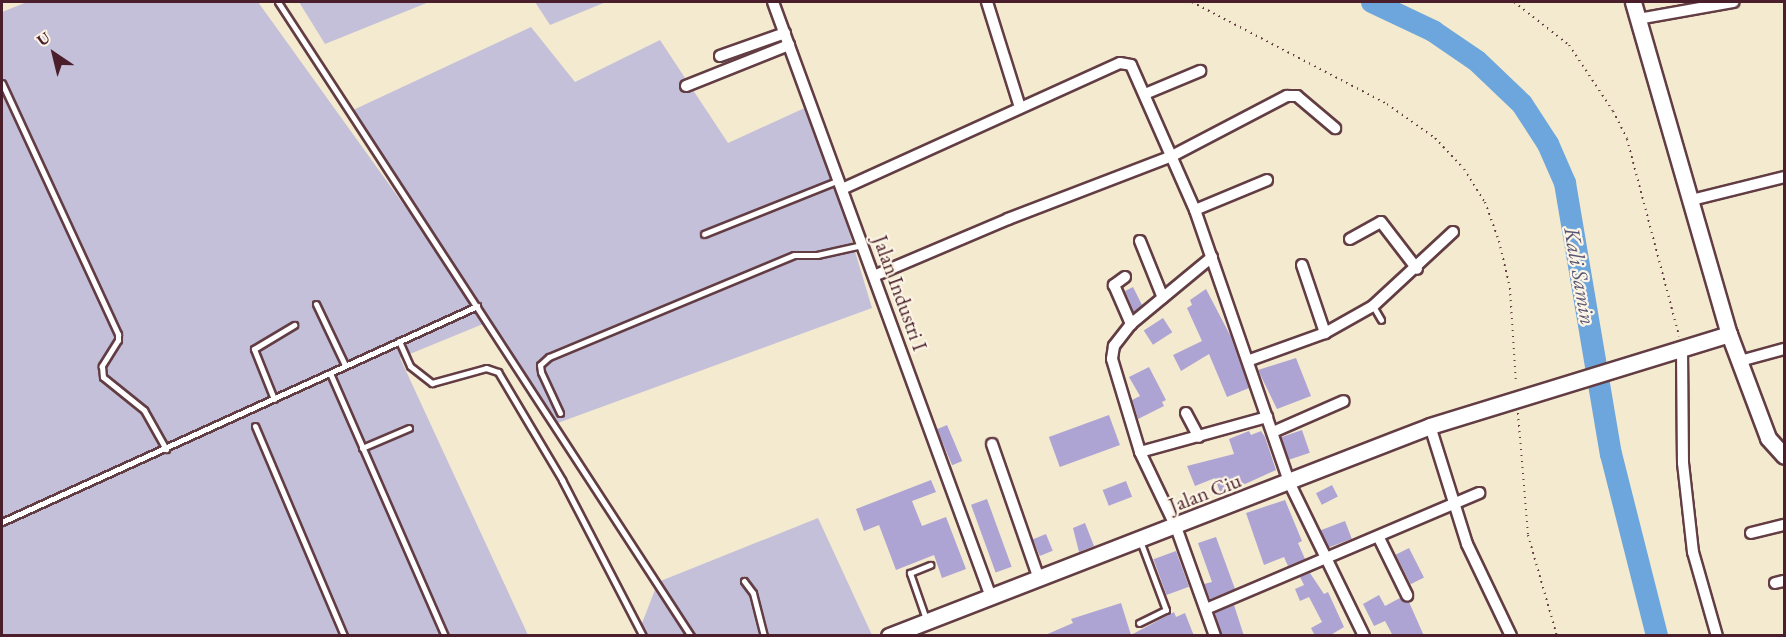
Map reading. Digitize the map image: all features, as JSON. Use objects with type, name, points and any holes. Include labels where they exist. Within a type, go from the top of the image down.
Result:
[{"type":"street","name":"Jalan Industri I","points":[[773,2],[991,597]]},
{"type":"street","points":[[987,2],[1020,107]]},
{"type":"street","points":[[1633,2],[1729,334],[1768,438],[1784,458]]},
{"type":"street","points":[[1638,19],[1732,2]]},
{"type":"street","points":[[720,56],[785,33]]},
{"type":"street","points":[[687,86],[789,45]]},
{"type":"street","points":[[840,184],[1120,63],[1128,63],[1135,69],[1195,210],[1250,360],[1289,482],[1364,636]]},
{"type":"street","points":[[1145,94],[1200,71]]},
{"type":"street","points":[[874,276],[1016,215],[1172,156],[1287,96],[1297,96],[1335,128]]},
{"type":"street","points":[[1692,200],[1785,177]]},
{"type":"street","points":[[1195,210],[1267,180]]},
{"type":"street","points":[[1350,239],[1381,222],[1417,269]]},
{"type":"street","points":[[1250,360],[1325,333],[1373,306],[1417,269],[1453,232]]},
{"type":"street","points":[[1140,241],[1162,298]]},
{"type":"street","points":[[1212,257],[1131,324],[1114,346],[1112,359],[1140,452],[1176,527],[1215,636]]},
{"type":"street","points":[[1302,264],[1325,333]]},
{"type":"street","points":[[1125,277],[1115,288],[1131,324]]},
{"type":"street","points":[[1717,636],[1691,541],[1683,463],[1682,349],[1729,334]]},
{"type":"street","name":"Jalan Ciu","points":[[889,636],[1140,541],[1430,426],[1682,349]]},
{"type":"street","points":[[1740,361],[1785,350]]},
{"type":"street","points":[[1273,432],[1344,401]]},
{"type":"street","points":[[1186,413],[1199,437]]},
{"type":"street","points":[[1140,452],[1267,417]]},
{"type":"street","points":[[1430,426],[1471,554],[1511,636]]},
{"type":"street","points":[[992,444],[1039,579]]},
{"type":"street","points":[[1206,609],[1379,538],[1453,502],[1479,493]]},
{"type":"street","points":[[1751,533],[1785,525]]},
{"type":"street","points":[[1379,538],[1407,595]]},
{"type":"lane","points":[[278,2],[691,636]]},
{"type":"lane","points":[[2,83],[118,334],[102,366],[103,377],[144,410],[166,448]]},
{"type":"lane","points":[[704,234],[840,184]]},
{"type":"lane","points":[[560,413],[541,372],[540,365],[549,357],[794,255],[817,255],[862,245]]},
{"type":"lane","points":[[316,304],[345,365]]},
{"type":"lane","points":[[2,522],[477,306]]},
{"type":"lane","points":[[1373,306],[1381,320]]},
{"type":"lane","points":[[274,399],[254,349],[294,325]]},
{"type":"lane","points":[[399,341],[410,366],[432,383],[486,368],[498,372],[562,480],[643,636]]},
{"type":"lane","points":[[330,373],[445,636]]},
{"type":"lane","points":[[255,426],[344,636]]},
{"type":"lane","points":[[362,448],[409,429]]},
{"type":"lane","points":[[1139,623],[1166,610],[1140,541]]},
{"type":"lane","points":[[927,621],[910,573],[930,565]]},
{"type":"lane","points":[[744,581],[753,593],[764,636]]},
{"type":"path","points":[[1192,2],[1387,104],[1435,138],[1464,169],[1485,202],[1502,253],[1510,288],[1526,518],[1557,636]]},
{"type":"path","points":[[1514,2],[1569,45],[1618,121],[1627,140],[1682,349]]},
{"type":"shaded area","points":[[27,2],[258,2],[483,315],[351,111],[531,27],[575,82],[660,40],[728,143],[811,105],[872,308],[555,424],[488,322],[400,358],[528,635],[2,635],[2,12]]},
{"type":"shaded area","points":[[299,2],[429,2],[325,44]]},
{"type":"shaded area","points":[[535,2],[606,2],[550,25]]},
{"type":"shaded area","points":[[818,518],[872,635],[637,636],[658,582]]},
{"type":"building","points":[[1133,287],[1142,305],[1134,312],[1125,291]]},
{"type":"building","points":[[1206,289],[1231,337],[1249,388],[1227,397],[1209,354],[1181,371],[1173,355],[1202,341],[1187,308],[1192,305],[1190,300]]},
{"type":"building","points":[[1163,318],[1172,332],[1153,345],[1144,331]]},
{"type":"building","points":[[1296,358],[1311,396],[1277,409],[1258,370]]},
{"type":"building","points":[[1149,367],[1166,400],[1162,402],[1164,406],[1138,419],[1132,400],[1140,396],[1129,377]]},
{"type":"building","points":[[1109,415],[1120,445],[1060,467],[1049,437]]},
{"type":"building","points":[[947,425],[962,461],[952,465],[937,429]]},
{"type":"building","points":[[1302,430],[1310,453],[1289,460],[1281,437]]},
{"type":"building","points":[[1249,431],[1251,435],[1261,431],[1276,470],[1221,495],[1215,478],[1195,486],[1187,466],[1234,454],[1229,439]]},
{"type":"building","points":[[931,480],[936,492],[912,501],[922,526],[946,517],[966,569],[942,578],[934,555],[896,570],[879,525],[864,531],[856,509]]},
{"type":"building","points":[[1126,481],[1132,497],[1109,506],[1103,490]]},
{"type":"building","points":[[1332,485],[1338,497],[1322,505],[1316,493]]},
{"type":"building","points":[[987,499],[1012,567],[996,572],[971,505]]},
{"type":"building","points":[[1285,500],[1302,541],[1298,543],[1305,559],[1288,566],[1284,557],[1264,565],[1246,513]]},
{"type":"building","points":[[1345,521],[1352,539],[1328,548],[1321,530]]},
{"type":"building","points":[[1085,523],[1094,546],[1079,552],[1073,528]]},
{"type":"building","points":[[1046,534],[1053,551],[1040,556],[1033,539]]},
{"type":"building","points":[[1216,537],[1235,589],[1210,599],[1204,584],[1212,582],[1198,543]]},
{"type":"building","points":[[1409,548],[1424,577],[1411,584],[1396,555]]},
{"type":"building","points":[[1176,551],[1189,587],[1166,595],[1153,559]]},
{"type":"building","points":[[1310,573],[1324,594],[1328,592],[1344,627],[1329,636],[1315,636],[1311,628],[1322,622],[1309,597],[1300,601],[1295,589],[1304,585],[1300,577]]},
{"type":"building","points":[[1379,595],[1385,606],[1400,598],[1409,602],[1424,636],[1393,636],[1385,621],[1374,626],[1363,604]]},
{"type":"building","points":[[1121,603],[1131,635],[1174,612],[1176,617],[1185,613],[1194,636],[1043,636],[1073,623],[1071,619]]},
{"type":"building","points":[[1234,605],[1244,636],[1222,636],[1215,613]]},
{"type":"waterway","name":"Kali Samin","points":[[1372,2],[1433,31],[1477,61],[1522,104],[1548,144],[1565,183],[1611,454],[1657,636]]}]
